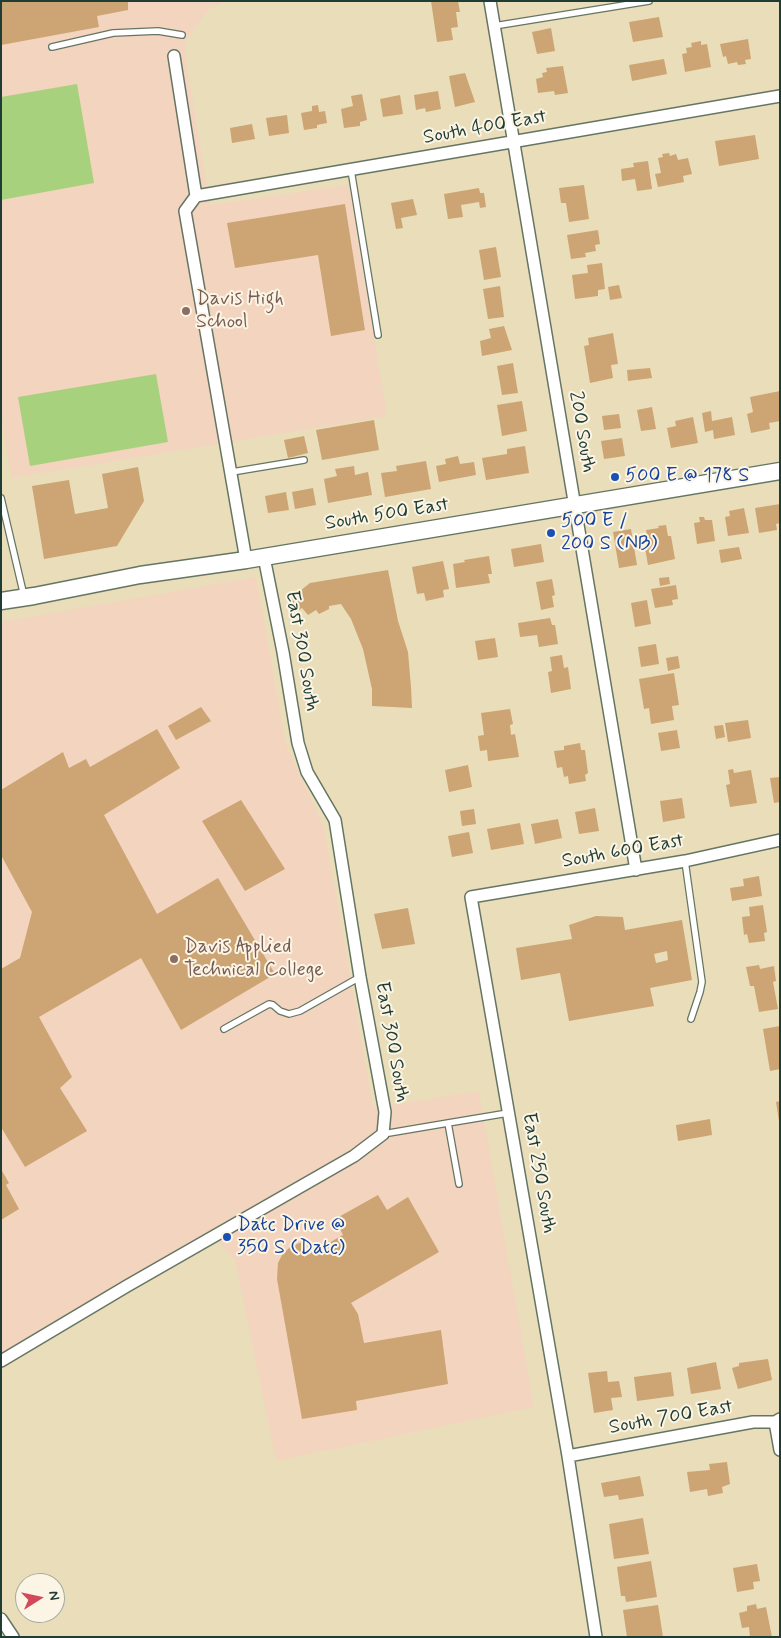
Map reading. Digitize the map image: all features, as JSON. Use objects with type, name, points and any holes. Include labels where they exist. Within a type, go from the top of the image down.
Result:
[{"type":"street","name":"200 South","points":[[490,1],[636,870]]},
{"type":"street","points":[[174,56],[196,196],[185,211],[246,560]]},
{"type":"street","name":"South 400 East","points":[[196,196],[780,96]]},
{"type":"street","name":"South 500 East","points":[[1,601],[140,575],[246,560],[780,471]]},
{"type":"street","name":"East 300 South","points":[[264,556],[298,743],[308,772],[335,820],[360,977],[385,1112],[383,1134]]},
{"type":"street","name":"South 600 East","points":[[471,897],[685,862],[780,840]]},
{"type":"street","name":"East 250 South","points":[[471,897],[568,1456],[596,1637]]},
{"type":"street","points":[[1,1361],[127,1286],[354,1156],[383,1134]]},
{"type":"street","points":[[777,1420],[780,1450]]},
{"type":"street","name":"South 700 East","points":[[568,1456],[753,1422],[777,1420]]},
{"type":"street","points":[[1,1619],[13,1637]]},
{"type":"lane","points":[[494,26],[649,1]]},
{"type":"lane","points":[[52,47],[113,34],[158,31],[182,35]]},
{"type":"lane","points":[[351,170],[378,335]]},
{"type":"lane","points":[[232,472],[304,460]]},
{"type":"lane","points":[[1,498],[25,597]]},
{"type":"lane","points":[[685,862],[702,982],[691,1019]]},
{"type":"lane","points":[[224,1029],[269,1004],[289,1014],[300,1011],[360,977]]},
{"type":"lane","points":[[383,1134],[508,1113]]},
{"type":"lane","points":[[448,1123],[459,1184]]},
{"type":"shaded area","name":"Davis High School","points":[[1,1],[226,1],[209,9],[186,40],[186,60],[210,205],[349,185],[387,416],[12,478],[1,420]]},
{"type":"shaded area","name":"Davis Applied Technical College","points":[[256,577],[286,745],[324,827],[373,1108],[479,1091],[534,1407],[276,1461],[235,1260],[210,1233],[1,1353],[1,622]]},
{"type":"green space","points":[[77,84],[94,183],[1,200],[1,97]]},
{"type":"green space","points":[[156,374],[168,442],[30,466],[18,397]]},
{"type":"building","points":[[1,1],[128,1],[128,10],[97,16],[99,27],[1,45]]},
{"type":"building","points":[[431,1],[458,1],[460,12],[456,12],[458,27],[451,28],[453,40],[437,42]]},
{"type":"building","points":[[659,17],[663,37],[633,42],[629,22]]},
{"type":"building","points":[[551,28],[555,51],[537,54],[532,32]]},
{"type":"building","points":[[748,39],[751,59],[745,60],[746,64],[738,65],[737,62],[728,64],[726,56],[723,57],[720,44]]},
{"type":"building","points":[[701,41],[701,45],[707,44],[711,67],[685,72],[682,54],[687,53],[686,48],[692,47],[691,43]]},
{"type":"building","points":[[664,59],[667,74],[632,81],[629,65]]},
{"type":"building","points":[[563,66],[568,93],[555,95],[554,91],[538,93],[536,79],[543,77],[542,73],[547,72],[546,68]]},
{"type":"building","points":[[465,73],[475,102],[455,107],[449,76]]},
{"type":"building","points":[[438,91],[441,109],[426,112],[425,108],[416,110],[414,95]]},
{"type":"building","points":[[362,94],[367,120],[360,122],[360,126],[344,128],[341,109],[353,106],[351,96]]},
{"type":"building","points":[[400,95],[403,114],[383,117],[380,99]]},
{"type":"building","points":[[318,105],[319,112],[325,111],[327,123],[317,125],[317,128],[304,130],[301,113],[312,111],[312,106]]},
{"type":"building","points":[[287,115],[289,133],[269,136],[266,118]]},
{"type":"building","points":[[252,124],[255,139],[232,143],[230,128]]},
{"type":"building","points":[[755,135],[759,159],[719,166],[715,141]]},
{"type":"building","points":[[669,153],[670,156],[676,154],[678,160],[688,158],[692,174],[683,176],[684,182],[658,187],[655,174],[661,173],[658,158],[663,157],[662,154]]},
{"type":"building","points":[[648,161],[652,189],[637,191],[635,179],[622,181],[621,169],[634,167],[633,163]]},
{"type":"building","points":[[584,185],[589,219],[569,222],[566,203],[561,203],[559,188]]},
{"type":"building","points":[[479,188],[480,193],[484,193],[486,207],[480,208],[479,202],[461,205],[463,217],[448,219],[444,194]]},
{"type":"building","points":[[413,199],[417,215],[401,218],[403,228],[396,229],[391,203]]},
{"type":"building","points":[[345,204],[365,330],[331,336],[318,255],[235,268],[227,223]]},
{"type":"building","points":[[598,230],[600,244],[595,245],[596,251],[585,253],[586,257],[571,259],[567,235]]},
{"type":"building","points":[[496,247],[501,277],[484,280],[479,250]]},
{"type":"building","points":[[602,263],[605,289],[598,290],[598,296],[575,299],[572,275],[588,273],[587,265]]},
{"type":"building","points":[[619,285],[622,298],[610,300],[608,287]]},
{"type":"building","points":[[500,286],[504,317],[488,319],[483,289]]},
{"type":"building","points":[[504,326],[512,350],[482,356],[480,341],[491,338],[489,329]]},
{"type":"building","points":[[613,333],[618,364],[611,365],[613,378],[590,383],[584,346],[589,345],[588,338]]},
{"type":"building","points":[[513,363],[518,393],[502,395],[497,366]]},
{"type":"building","points":[[650,368],[652,378],[628,381],[627,370]]},
{"type":"building","points":[[780,391],[780,421],[769,423],[770,429],[751,433],[747,414],[753,412],[750,397]]},
{"type":"building","points":[[522,401],[527,431],[502,436],[497,405]]},
{"type":"building","points":[[652,407],[656,429],[641,431],[637,410]]},
{"type":"building","points":[[711,411],[712,421],[732,417],[735,435],[714,439],[713,430],[705,432],[702,413]]},
{"type":"building","points":[[619,414],[621,428],[604,430],[602,416]]},
{"type":"building","points":[[693,417],[698,443],[671,448],[667,428],[676,426],[675,421]]},
{"type":"building","points":[[374,420],[379,450],[322,460],[316,430]]},
{"type":"building","points":[[304,436],[308,453],[288,458],[284,440]]},
{"type":"building","points":[[622,438],[625,456],[604,459],[601,441]]},
{"type":"building","points":[[525,446],[529,473],[486,480],[482,458],[507,454],[507,449]]},
{"type":"building","points":[[458,456],[460,464],[474,462],[476,475],[439,482],[436,466],[446,464],[445,459]]},
{"type":"building","points":[[426,461],[431,489],[385,497],[381,473],[397,471],[396,466]]},
{"type":"building","points":[[354,466],[355,475],[368,472],[372,495],[328,503],[324,479],[337,476],[335,469]]},
{"type":"building","points":[[138,467],[144,501],[117,546],[44,559],[32,486],[69,480],[75,514],[108,508],[102,474]]},
{"type":"building","points":[[313,488],[316,505],[295,509],[292,492]]},
{"type":"building","points":[[286,492],[289,510],[268,513],[265,496]]},
{"type":"building","points":[[780,504],[780,523],[776,524],[777,530],[759,533],[755,508]]},
{"type":"building","points":[[744,508],[749,533],[728,536],[725,517],[730,516],[729,511]]},
{"type":"building","points":[[699,517],[704,517],[705,520],[712,520],[715,541],[697,544],[694,523],[700,522]]},
{"type":"building","points":[[666,525],[668,536],[671,536],[675,559],[648,565],[644,542],[648,541],[646,530]]},
{"type":"building","points":[[631,529],[637,565],[619,568],[613,532]]},
{"type":"building","points":[[541,544],[544,562],[514,567],[511,549]]},
{"type":"building","points":[[739,547],[742,559],[721,563],[719,550]]},
{"type":"building","points":[[489,556],[492,574],[488,574],[490,583],[456,588],[453,564],[465,562],[464,560]]},
{"type":"building","points":[[443,561],[449,589],[443,590],[444,597],[426,601],[424,593],[417,594],[412,567]]},
{"type":"building","points":[[388,570],[398,621],[408,652],[412,708],[372,706],[372,689],[363,649],[351,619],[341,604],[329,606],[329,609],[319,614],[316,610],[308,615],[302,608],[299,610],[290,599],[310,583]]},
{"type":"building","points":[[669,577],[670,584],[660,586],[659,578]]},
{"type":"building","points":[[552,579],[555,595],[552,596],[554,607],[541,610],[536,582]]},
{"type":"building","points":[[676,585],[678,599],[672,600],[673,605],[655,608],[651,589]]},
{"type":"building","points":[[647,600],[651,624],[635,627],[631,603]]},
{"type":"building","points":[[550,618],[552,625],[555,625],[558,644],[539,647],[537,635],[520,637],[518,623]]},
{"type":"building","points":[[495,638],[498,657],[478,660],[475,641]]},
{"type":"building","points":[[656,644],[659,664],[641,667],[638,647]]},
{"type":"building","points":[[562,655],[564,668],[568,667],[571,689],[551,693],[548,672],[552,671],[550,657]]},
{"type":"building","points":[[678,656],[680,668],[668,671],[666,658]]},
{"type":"building","points":[[674,673],[679,705],[672,706],[674,720],[651,724],[649,708],[644,709],[639,679]]},
{"type":"building","points":[[201,707],[211,721],[176,740],[168,726]]},
{"type":"building","points":[[510,709],[513,724],[510,725],[511,735],[515,734],[519,757],[488,761],[487,750],[480,751],[478,736],[484,735],[481,713]]},
{"type":"building","points":[[748,720],[751,738],[728,742],[725,723]]},
{"type":"building","points":[[723,725],[725,737],[716,739],[714,726]]},
{"type":"building","points":[[157,729],[180,768],[104,815],[157,914],[218,878],[275,974],[181,1030],[141,958],[39,1017],[72,1077],[60,1088],[87,1131],[25,1167],[1,1127],[1,969],[20,958],[32,912],[1,855],[1,790],[63,752],[69,768],[86,759],[90,767]]},
{"type":"building","points":[[677,730],[680,748],[661,751],[658,733]]},
{"type":"building","points":[[580,743],[581,750],[585,750],[588,773],[585,775],[586,781],[569,784],[568,776],[564,777],[562,767],[557,768],[554,751],[564,750],[564,746]]},
{"type":"building","points":[[468,765],[472,787],[449,792],[445,770]]},
{"type":"building","points":[[733,769],[734,773],[751,770],[757,803],[730,807],[726,785],[730,784],[728,770]]},
{"type":"building","points":[[780,777],[780,802],[774,803],[770,778]]},
{"type":"building","points":[[682,798],[685,818],[663,822],[660,801]]},
{"type":"building","points":[[241,800],[285,869],[245,891],[202,821]]},
{"type":"building","points":[[595,808],[599,831],[579,834],[575,812]]},
{"type":"building","points":[[474,809],[476,824],[462,826],[460,811]]},
{"type":"building","points":[[558,819],[562,838],[535,844],[531,824]]},
{"type":"building","points":[[520,823],[524,844],[491,850],[487,829]]},
{"type":"building","points":[[469,832],[473,853],[452,857],[448,836]]},
{"type":"building","points":[[759,876],[762,896],[732,901],[730,888],[744,886],[743,879]]},
{"type":"building","points":[[763,905],[767,932],[764,933],[765,941],[749,943],[747,934],[744,935],[742,917],[750,916],[749,907]]},
{"type":"building","points":[[408,908],[415,944],[382,949],[374,914]]},
{"type":"building","points":[[596,916],[623,917],[625,930],[682,920],[692,980],[650,988],[654,1006],[569,1021],[560,973],[521,980],[516,948],[572,939],[569,925]],"holes":[[[667,951],[668,960],[656,963],[654,954]]]},
{"type":"building","points":[[759,965],[760,969],[774,966],[776,981],[773,982],[778,1009],[759,1012],[754,986],[750,986],[746,967]]},
{"type":"building","points":[[780,1026],[780,1069],[770,1071],[763,1029]]},
{"type":"building","points":[[780,1101],[780,1121],[779,1121],[776,1102]]},
{"type":"building","points":[[710,1119],[712,1135],[678,1141],[676,1125]]},
{"type":"building","points":[[1,1169],[9,1183],[6,1185],[19,1209],[1,1220]]},
{"type":"building","points":[[378,1195],[387,1210],[408,1197],[439,1252],[351,1303],[358,1314],[364,1343],[441,1330],[448,1384],[356,1401],[357,1410],[302,1419],[277,1279],[278,1263],[282,1255],[290,1247],[302,1242],[304,1257],[343,1235],[335,1219]]},
{"type":"building","points":[[768,1359],[772,1380],[738,1389],[732,1368],[739,1366],[739,1363]]},
{"type":"building","points":[[716,1362],[721,1389],[691,1394],[687,1368]]},
{"type":"building","points":[[607,1371],[608,1382],[619,1381],[622,1397],[611,1398],[613,1410],[594,1413],[588,1373]]},
{"type":"building","points":[[671,1372],[674,1396],[637,1401],[634,1377]]},
{"type":"building","points":[[727,1462],[730,1484],[722,1487],[723,1493],[708,1496],[707,1489],[690,1492],[687,1472],[710,1470],[709,1464]]},
{"type":"building","points":[[640,1476],[644,1496],[619,1500],[618,1495],[604,1497],[601,1483]]},
{"type":"building","points":[[643,1518],[649,1554],[614,1559],[609,1524]]},
{"type":"building","points":[[651,1561],[657,1597],[626,1602],[625,1596],[621,1596],[617,1567]]},
{"type":"building","points":[[757,1564],[760,1581],[753,1582],[754,1589],[737,1592],[733,1568]]},
{"type":"building","points":[[756,1604],[757,1609],[766,1607],[772,1637],[750,1637],[749,1627],[742,1628],[739,1613],[747,1611],[747,1606]]},
{"type":"building","points":[[658,1605],[663,1637],[627,1637],[623,1610]]},
{"type":"place","name":"Davis High School","points":[[186,311]]},
{"type":"place","name":"500 E @ 178 S","points":[[615,477]]},
{"type":"place","name":"500 E / 200 S (NB)","points":[[551,533]]},
{"type":"place","name":"Davis Applied Technical College","points":[[174,959]]},
{"type":"place","name":"Datc Drive @ 350 S (Datc)","points":[[227,1237]]}]
